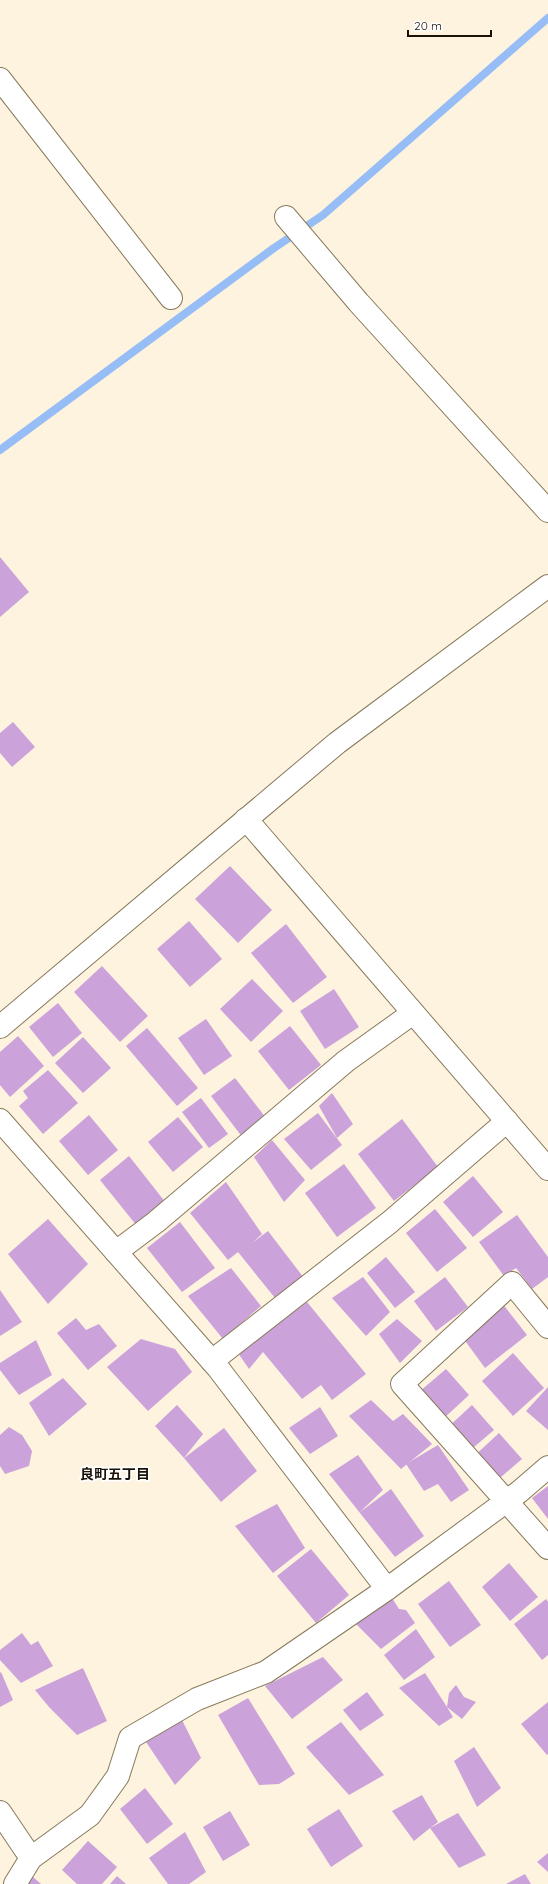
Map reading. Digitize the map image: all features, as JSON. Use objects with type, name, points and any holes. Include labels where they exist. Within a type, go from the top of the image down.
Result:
[{"type":"street","points":[[0,79],[171,298]]},
{"type":"street","points":[[286,217],[359,302],[548,510]]},
{"type":"street","points":[[0,1027],[337,743],[548,586]]},
{"type":"street","points":[[246,819],[548,1169]]},
{"type":"street","points":[[116,1252],[162,1217],[346,1061],[413,1013]]},
{"type":"street","points":[[0,1120],[212,1361],[387,1589]]},
{"type":"street","points":[[212,1361],[245,1337],[390,1222],[507,1122]]},
{"type":"street","points":[[548,1327],[512,1283],[402,1384],[548,1548]]},
{"type":"street","points":[[15,1884],[30,1858],[90,1815],[118,1776],[130,1738],[197,1699],[266,1672],[387,1589],[507,1501],[548,1467]]},
{"type":"street","points":[[0,1812],[30,1858]]},
{"type":"building","points":[[0,557],[29,592],[0,617]]},
{"type":"building","points":[[13,722],[35,747],[12,767],[0,753],[0,733]]},
{"type":"building","points":[[230,866],[272,910],[238,943],[195,899]]},
{"type":"building","points":[[189,921],[222,959],[190,987],[157,949]]},
{"type":"building","points":[[286,924],[327,977],[293,1003],[251,953]]},
{"type":"building","points":[[102,966],[148,1016],[120,1042],[74,992]]},
{"type":"building","points":[[252,979],[283,1011],[251,1042],[220,1009]]},
{"type":"building","points":[[334,989],[359,1027],[325,1049],[300,1011]]},
{"type":"building","points":[[58,1003],[82,1033],[53,1057],[29,1027]]},
{"type":"building","points":[[206,1019],[232,1056],[204,1075],[178,1038]]},
{"type":"building","points":[[290,1026],[321,1065],[289,1090],[258,1051]]},
{"type":"building","points":[[147,1028],[198,1088],[177,1106],[126,1046]]},
{"type":"building","points":[[18,1036],[44,1066],[10,1097],[0,1085],[0,1052]]},
{"type":"building","points":[[83,1037],[111,1068],[83,1093],[55,1063]]},
{"type":"building","points":[[48,1070],[78,1103],[43,1134],[19,1106],[28,1098],[23,1091]]},
{"type":"building","points":[[235,1078],[270,1123],[246,1142],[211,1096]]},
{"type":"building","points":[[332,1093],[353,1124],[337,1138],[319,1106]]},
{"type":"building","points":[[201,1098],[228,1134],[209,1148],[182,1112]]},
{"type":"building","points":[[318,1113],[342,1145],[311,1170],[284,1139]]},
{"type":"building","points":[[89,1115],[118,1150],[88,1175],[59,1141]]},
{"type":"building","points":[[178,1117],[203,1147],[173,1172],[148,1142]]},
{"type":"building","points":[[402,1119],[438,1167],[394,1201],[358,1154]]},
{"type":"building","points":[[272,1140],[305,1180],[284,1202],[254,1157]]},
{"type":"building","points":[[129,1156],[166,1203],[137,1226],[100,1180]]},
{"type":"building","points":[[344,1164],[376,1208],[337,1237],[305,1193]]},
{"type":"building","points":[[473,1176],[503,1212],[473,1237],[443,1202]]},
{"type":"building","points":[[226,1182],[262,1234],[252,1243],[268,1231],[304,1278],[275,1298],[238,1252],[228,1260],[190,1213]]},
{"type":"building","points":[[435,1209],[467,1248],[437,1272],[406,1233]]},
{"type":"building","points":[[517,1215],[548,1257],[548,1277],[532,1289],[516,1268],[504,1276],[479,1242]]},
{"type":"building","points":[[48,1219],[88,1264],[48,1304],[8,1254]]},
{"type":"building","points":[[180,1222],[215,1268],[182,1292],[147,1248]]},
{"type":"building","points":[[386,1257],[415,1292],[395,1308],[367,1273]]},
{"type":"building","points":[[231,1268],[261,1306],[223,1339],[188,1296]]},
{"type":"building","points":[[363,1277],[390,1312],[366,1336],[332,1298]]},
{"type":"building","points":[[445,1277],[468,1307],[436,1331],[414,1301]]},
{"type":"building","points":[[0,1290],[22,1322],[0,1336]]},
{"type":"building","points":[[307,1302],[366,1374],[332,1400],[321,1385],[302,1399],[263,1352],[249,1369],[238,1353]]},
{"type":"building","points":[[502,1303],[527,1335],[485,1368],[463,1338]]},
{"type":"building","points":[[76,1318],[86,1330],[99,1324],[117,1346],[88,1370],[57,1333]]},
{"type":"building","points":[[397,1319],[422,1341],[400,1363],[379,1334]]},
{"type":"building","points":[[141,1339],[175,1349],[192,1372],[148,1411],[107,1367]]},
{"type":"building","points":[[36,1340],[52,1375],[19,1395],[0,1370],[0,1363]]},
{"type":"building","points":[[513,1353],[544,1388],[513,1416],[482,1381]]},
{"type":"building","points":[[446,1369],[469,1395],[443,1419],[419,1392]]},
{"type":"building","points":[[63,1378],[87,1404],[49,1436],[29,1403]]},
{"type":"building","points":[[548,1387],[548,1430],[526,1411]]},
{"type":"building","points":[[371,1400],[393,1421],[403,1414],[432,1444],[401,1469],[349,1416]]},
{"type":"building","points":[[177,1405],[203,1434],[184,1458],[155,1426]]},
{"type":"building","points":[[472,1405],[494,1430],[467,1453],[446,1429]]},
{"type":"building","points":[[320,1407],[338,1436],[310,1454],[289,1428]]},
{"type":"building","points":[[9,1427],[22,1435],[32,1451],[29,1466],[5,1474],[0,1466],[0,1435]]},
{"type":"building","points":[[224,1428],[257,1471],[221,1502],[184,1458]]},
{"type":"building","points":[[499,1433],[522,1459],[493,1484],[471,1459]]},
{"type":"building","points":[[438,1445],[469,1490],[451,1502],[438,1484],[424,1491],[406,1464]]},
{"type":"building","points":[[358,1455],[383,1490],[360,1512],[391,1489],[424,1536],[395,1557],[329,1474]]},
{"type":"building","points":[[548,1486],[548,1519],[532,1498]]},
{"type":"building","points":[[277,1504],[305,1548],[273,1573],[235,1526]]},
{"type":"building","points":[[311,1549],[349,1595],[316,1623],[277,1576]]},
{"type":"building","points":[[509,1563],[538,1597],[510,1621],[482,1587]]},
{"type":"building","points":[[449,1581],[481,1625],[450,1647],[418,1604]]},
{"type":"building","points":[[392,1598],[399,1609],[406,1610],[415,1623],[381,1649],[354,1622]]},
{"type":"building","points":[[546,1599],[548,1602],[548,1655],[542,1660],[514,1624]]},
{"type":"building","points":[[416,1629],[435,1657],[404,1680],[384,1655]]},
{"type":"building","points":[[22,1633],[31,1645],[38,1641],[53,1666],[21,1683],[0,1660],[0,1650]]},
{"type":"building","points":[[323,1657],[343,1680],[292,1719],[265,1686]]},
{"type":"building","points":[[83,1668],[107,1721],[77,1735],[49,1707],[35,1690]]},
{"type":"building","points":[[1,1672],[13,1700],[0,1707],[0,1673]]},
{"type":"building","points":[[425,1673],[453,1717],[439,1726],[399,1688]]},
{"type":"building","points":[[456,1685],[464,1697],[476,1702],[462,1719],[447,1707],[449,1693]]},
{"type":"building","points":[[367,1692],[384,1715],[360,1731],[343,1710]]},
{"type":"building","points":[[248,1698],[295,1774],[279,1784],[259,1785],[218,1715]]},
{"type":"building","points":[[548,1702],[548,1754],[547,1755],[521,1724]]},
{"type":"building","points":[[177,1710],[201,1758],[175,1785],[144,1739]]},
{"type":"building","points":[[341,1722],[384,1775],[349,1795],[306,1747]]},
{"type":"building","points":[[474,1747],[501,1788],[477,1807],[454,1761]]},
{"type":"building","points":[[145,1788],[173,1824],[147,1844],[120,1809]]},
{"type":"building","points":[[422,1795],[438,1822],[414,1841],[392,1811]]},
{"type":"building","points":[[339,1809],[363,1846],[331,1867],[307,1829]]},
{"type":"building","points":[[230,1811],[250,1845],[223,1861],[203,1827]]},
{"type":"building","points":[[458,1813],[486,1855],[459,1868],[430,1828]]},
{"type":"building","points":[[185,1832],[206,1872],[189,1884],[168,1884],[149,1858]]},
{"type":"building","points":[[88,1841],[117,1867],[102,1884],[77,1884],[62,1870]]},
{"type":"building","points":[[548,1853],[548,1872],[537,1862]]},
{"type":"building","points":[[525,1874],[531,1884],[506,1884]]},
{"type":"building","points":[[117,1876],[126,1884],[110,1884]]},
{"type":"building","points":[[33,1877],[41,1884],[26,1884]]},
{"type":"waterway","points":[[0,450],[274,248],[323,215],[548,18]]},
{"type":"district","name":"良町五丁目","points":[[115,1474]]}]
